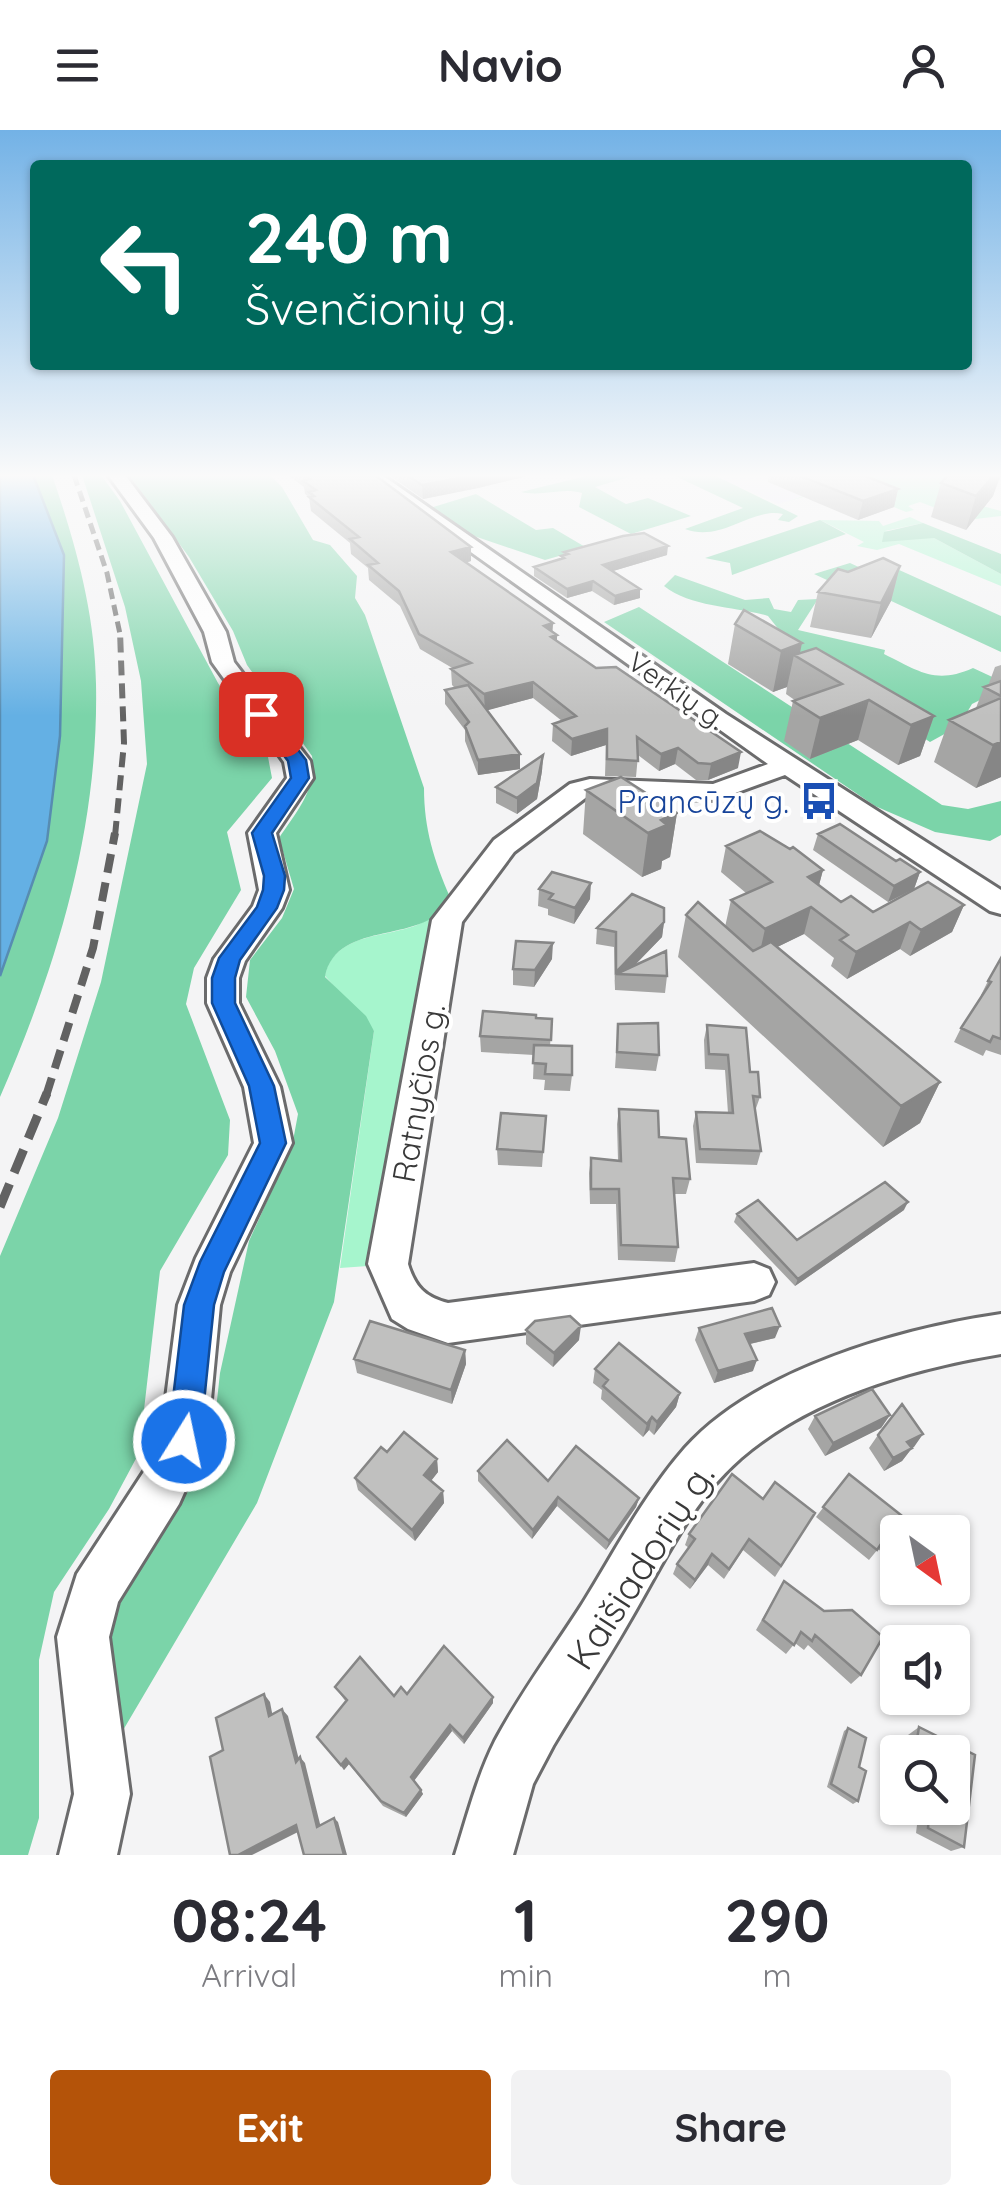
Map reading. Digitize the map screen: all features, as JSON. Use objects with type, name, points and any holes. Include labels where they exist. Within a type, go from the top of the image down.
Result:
[{"type":"street","points":[[88,1855],[102,1794],[84,1637],[95,1592],[162,1487],[184,1441],[199,1305],[210,1271],[273,1143],[262,1086],[223,1003],[224,978],[236,946],[267,908],[274,890],[262,833],[300,778],[297,760],[269,728],[224,662],[215,632],[173,556]]},
{"type":"street","name":"Verkių g.","points":[[486,556],[786,766],[997,900]]},
{"type":"street","name":"Ratnyčios g.","points":[[754,1282],[448,1323],[419,1316],[397,1296],[388,1264],[448,920],[504,846],[579,790],[716,792],[786,766]]},
{"type":"street","name":"Kaišiadorių g.","points":[[484,1855],[514,1763],[648,1545],[699,1469],[723,1443],[784,1403],[874,1367],[967,1338],[1001,1334]]},
{"type":"green space","points":[[64,556],[76,556],[95,657],[95,738],[90,791],[82,843],[56,947],[0,1097],[0,976],[47,841]]},
{"type":"green space","points":[[108,556],[149,556],[218,683],[268,757],[272,778],[227,832],[241,890],[194,968],[186,1004],[230,1120],[228,1155],[160,1271],[139,1453],[109,1509],[54,1592],[39,1660],[39,1818],[28,1855],[0,1855],[0,1256],[58,1118],[101,982],[147,764],[141,681],[125,607]]},
{"type":"green space","points":[[339,556],[357,576],[355,598],[365,615],[424,788],[431,844],[450,897],[439,913],[423,922],[347,946],[333,958],[325,977],[366,1016],[374,1031],[334,1302],[257,1503],[122,1732],[108,1654],[120,1599],[170,1522],[213,1437],[220,1373],[249,1241],[292,1146],[298,1114],[275,1051],[246,997],[250,960],[282,918],[294,889],[279,838],[304,799],[311,779],[312,756],[247,665],[233,631],[189,557]]},
{"type":"green space","points":[[532,556],[561,556],[545,560]]},
{"type":"green space","points":[[786,556],[732,575],[730,563],[705,558]]},
{"type":"green space","points":[[927,556],[967,556],[1001,574],[1001,586]]},
{"type":"green space","points":[[967,556],[1001,556],[1001,574]]},
{"type":"green space","points":[[850,563],[878,576],[897,569],[1001,616],[1001,652],[874,593],[842,587],[814,574]]},
{"type":"green space","points":[[675,575],[745,600],[769,598],[774,609],[791,612],[798,600],[818,599],[798,630],[885,650],[884,654],[927,674],[948,675],[973,668],[1001,681],[996,692],[972,704],[959,726],[930,742],[803,660],[768,616],[687,599],[664,586]]},
{"type":"green space","points":[[639,607],[942,805],[968,809],[1001,801],[1001,835],[990,841],[935,832],[875,806],[604,622]]},
{"type":"green space","points":[[445,909],[426,944],[382,1265],[340,1268],[374,1031],[325,976],[330,962],[349,944],[417,925]]},
{"type":"water","points":[[0,556],[64,556],[60,736],[47,841],[0,976]]},
{"type":"building","points":[[369,556],[456,556],[553,623],[544,626],[557,635],[551,637],[596,668],[616,667],[741,752],[711,764],[698,763],[678,748],[661,754],[637,737],[638,761],[607,759],[607,729],[572,739],[553,724],[576,716],[533,682],[484,694],[451,669],[471,663],[419,634],[399,591],[368,565],[378,563]]},
{"type":"building","points":[[561,556],[636,556],[603,565],[640,589],[615,596],[593,581],[567,589],[534,567],[564,558]]},
{"type":"building","points":[[883,558],[900,566],[881,603],[818,592],[838,569],[848,572]]},
{"type":"building","points":[[744,610],[802,643],[781,651],[735,624]]},
{"type":"building","points":[[816,648],[934,716],[911,725],[869,700],[820,718],[793,701],[842,684],[794,655]]},
{"type":"building","points":[[1001,681],[1001,696],[984,687]]},
{"type":"building","points":[[468,685],[520,754],[478,760],[465,726],[469,722],[445,690]]},
{"type":"building","points":[[1001,698],[1001,742],[993,745],[949,720]]},
{"type":"building","points":[[543,755],[537,783],[517,798],[496,787]]},
{"type":"building","points":[[621,777],[677,813],[661,820],[667,825],[648,833],[586,790]]},
{"type":"building","points":[[840,824],[920,872],[894,886],[818,834]]},
{"type":"building","points":[[760,831],[790,849],[793,847],[823,870],[808,877],[841,902],[851,896],[873,912],[928,882],[964,905],[921,930],[910,922],[856,952],[840,940],[848,935],[811,907],[765,929],[731,900],[772,882],[726,846]]},
{"type":"building","points":[[552,872],[591,883],[575,908],[549,899],[553,894],[539,889]]},
{"type":"building","points":[[632,894],[664,908],[664,922],[616,972],[616,932],[597,928]]},
{"type":"building","points":[[698,902],[753,951],[771,942],[940,1082],[901,1106],[686,915]]},
{"type":"building","points":[[516,941],[553,943],[535,970],[513,969]]},
{"type":"building","points":[[666,951],[667,976],[616,974]]},
{"type":"building","points":[[1001,958],[1001,1039],[993,1036],[990,1042],[961,1028],[991,982],[988,981]]},
{"type":"building","points":[[483,1011],[552,1019],[551,1040],[480,1036]]},
{"type":"building","points":[[658,1023],[659,1055],[617,1052],[618,1024]]},
{"type":"building","points":[[707,1025],[746,1028],[750,1072],[758,1072],[760,1097],[753,1096],[761,1151],[700,1149],[696,1112],[733,1113],[728,1055],[709,1054]]},
{"type":"building","points":[[534,1045],[572,1046],[572,1075],[545,1074],[546,1064],[533,1063]]},
{"type":"building","points":[[619,1109],[658,1111],[659,1137],[686,1139],[690,1179],[673,1178],[678,1247],[621,1245],[619,1189],[591,1189],[591,1158],[621,1161]]},
{"type":"building","points":[[501,1113],[546,1116],[543,1152],[497,1149]]},
{"type":"building","points":[[885,1182],[908,1202],[798,1279],[737,1214],[758,1200],[797,1240]]},
{"type":"building","points":[[772,1308],[780,1326],[745,1334],[757,1360],[718,1371],[699,1328]]},
{"type":"building","points":[[570,1316],[581,1326],[554,1353],[526,1330],[535,1321]]},
{"type":"building","points":[[370,1321],[465,1350],[451,1390],[354,1359]]},
{"type":"building","points":[[619,1343],[680,1393],[657,1422],[652,1417],[647,1424],[603,1386],[608,1380],[595,1369]]},
{"type":"building","points":[[872,1389],[890,1415],[833,1443],[815,1416]]},
{"type":"building","points":[[902,1404],[923,1434],[907,1442],[912,1448],[893,1458],[878,1435]]},
{"type":"building","points":[[404,1432],[437,1459],[424,1475],[443,1491],[412,1530],[355,1478],[381,1447],[387,1452]]},
{"type":"building","points":[[507,1440],[548,1481],[576,1446],[639,1498],[609,1541],[558,1497],[533,1530],[478,1471]]},
{"type":"building","points":[[732,1474],[763,1499],[775,1482],[815,1513],[781,1566],[749,1539],[729,1569],[712,1554],[695,1580],[677,1564],[695,1539],[689,1534]]},
{"type":"building","points":[[849,1474],[901,1515],[880,1515],[877,1550],[823,1507]]},
{"type":"building","points":[[784,1581],[824,1611],[852,1610],[880,1634],[880,1642],[861,1675],[815,1635],[812,1641],[801,1632],[794,1645],[763,1620]]},
{"type":"building","points":[[444,1646],[493,1697],[463,1738],[450,1725],[411,1777],[421,1790],[404,1813],[381,1801],[346,1759],[341,1765],[317,1737],[347,1700],[335,1687],[360,1657],[394,1696],[401,1687],[407,1694]]},
{"type":"building","points":[[264,1694],[269,1716],[282,1709],[296,1762],[300,1757],[317,1827],[334,1818],[344,1855],[304,1855],[296,1825],[238,1855],[230,1855],[210,1757],[223,1750],[216,1718]]},
{"type":"building","points":[[919,1727],[935,1735],[918,1735]]},
{"type":"building","points":[[848,1728],[866,1738],[859,1767],[866,1771],[858,1801],[831,1784]]},
{"type":"building","points":[[970,1752],[975,1755],[970,1797]]},
{"type":"building","points":[[967,1825],[964,1847],[928,1828]]},
{"type":"railway","points":[[101,556],[120,634]]},
{"type":"railway","points":[[115,836],[124,743],[120,631]]},
{"type":"railway","points":[[47,1093],[93,948],[115,833]]},
{"type":"railway","points":[[0,1207],[47,1093]]},
{"type":"place","name":"Prancūzų g.","points":[[819,801]]},
{"type":"route","points":[[184,1441],[199,1305],[210,1271],[273,1143],[262,1086],[223,1003],[230,958],[267,908],[274,890],[262,833],[300,778],[297,760],[261,714]]}]
